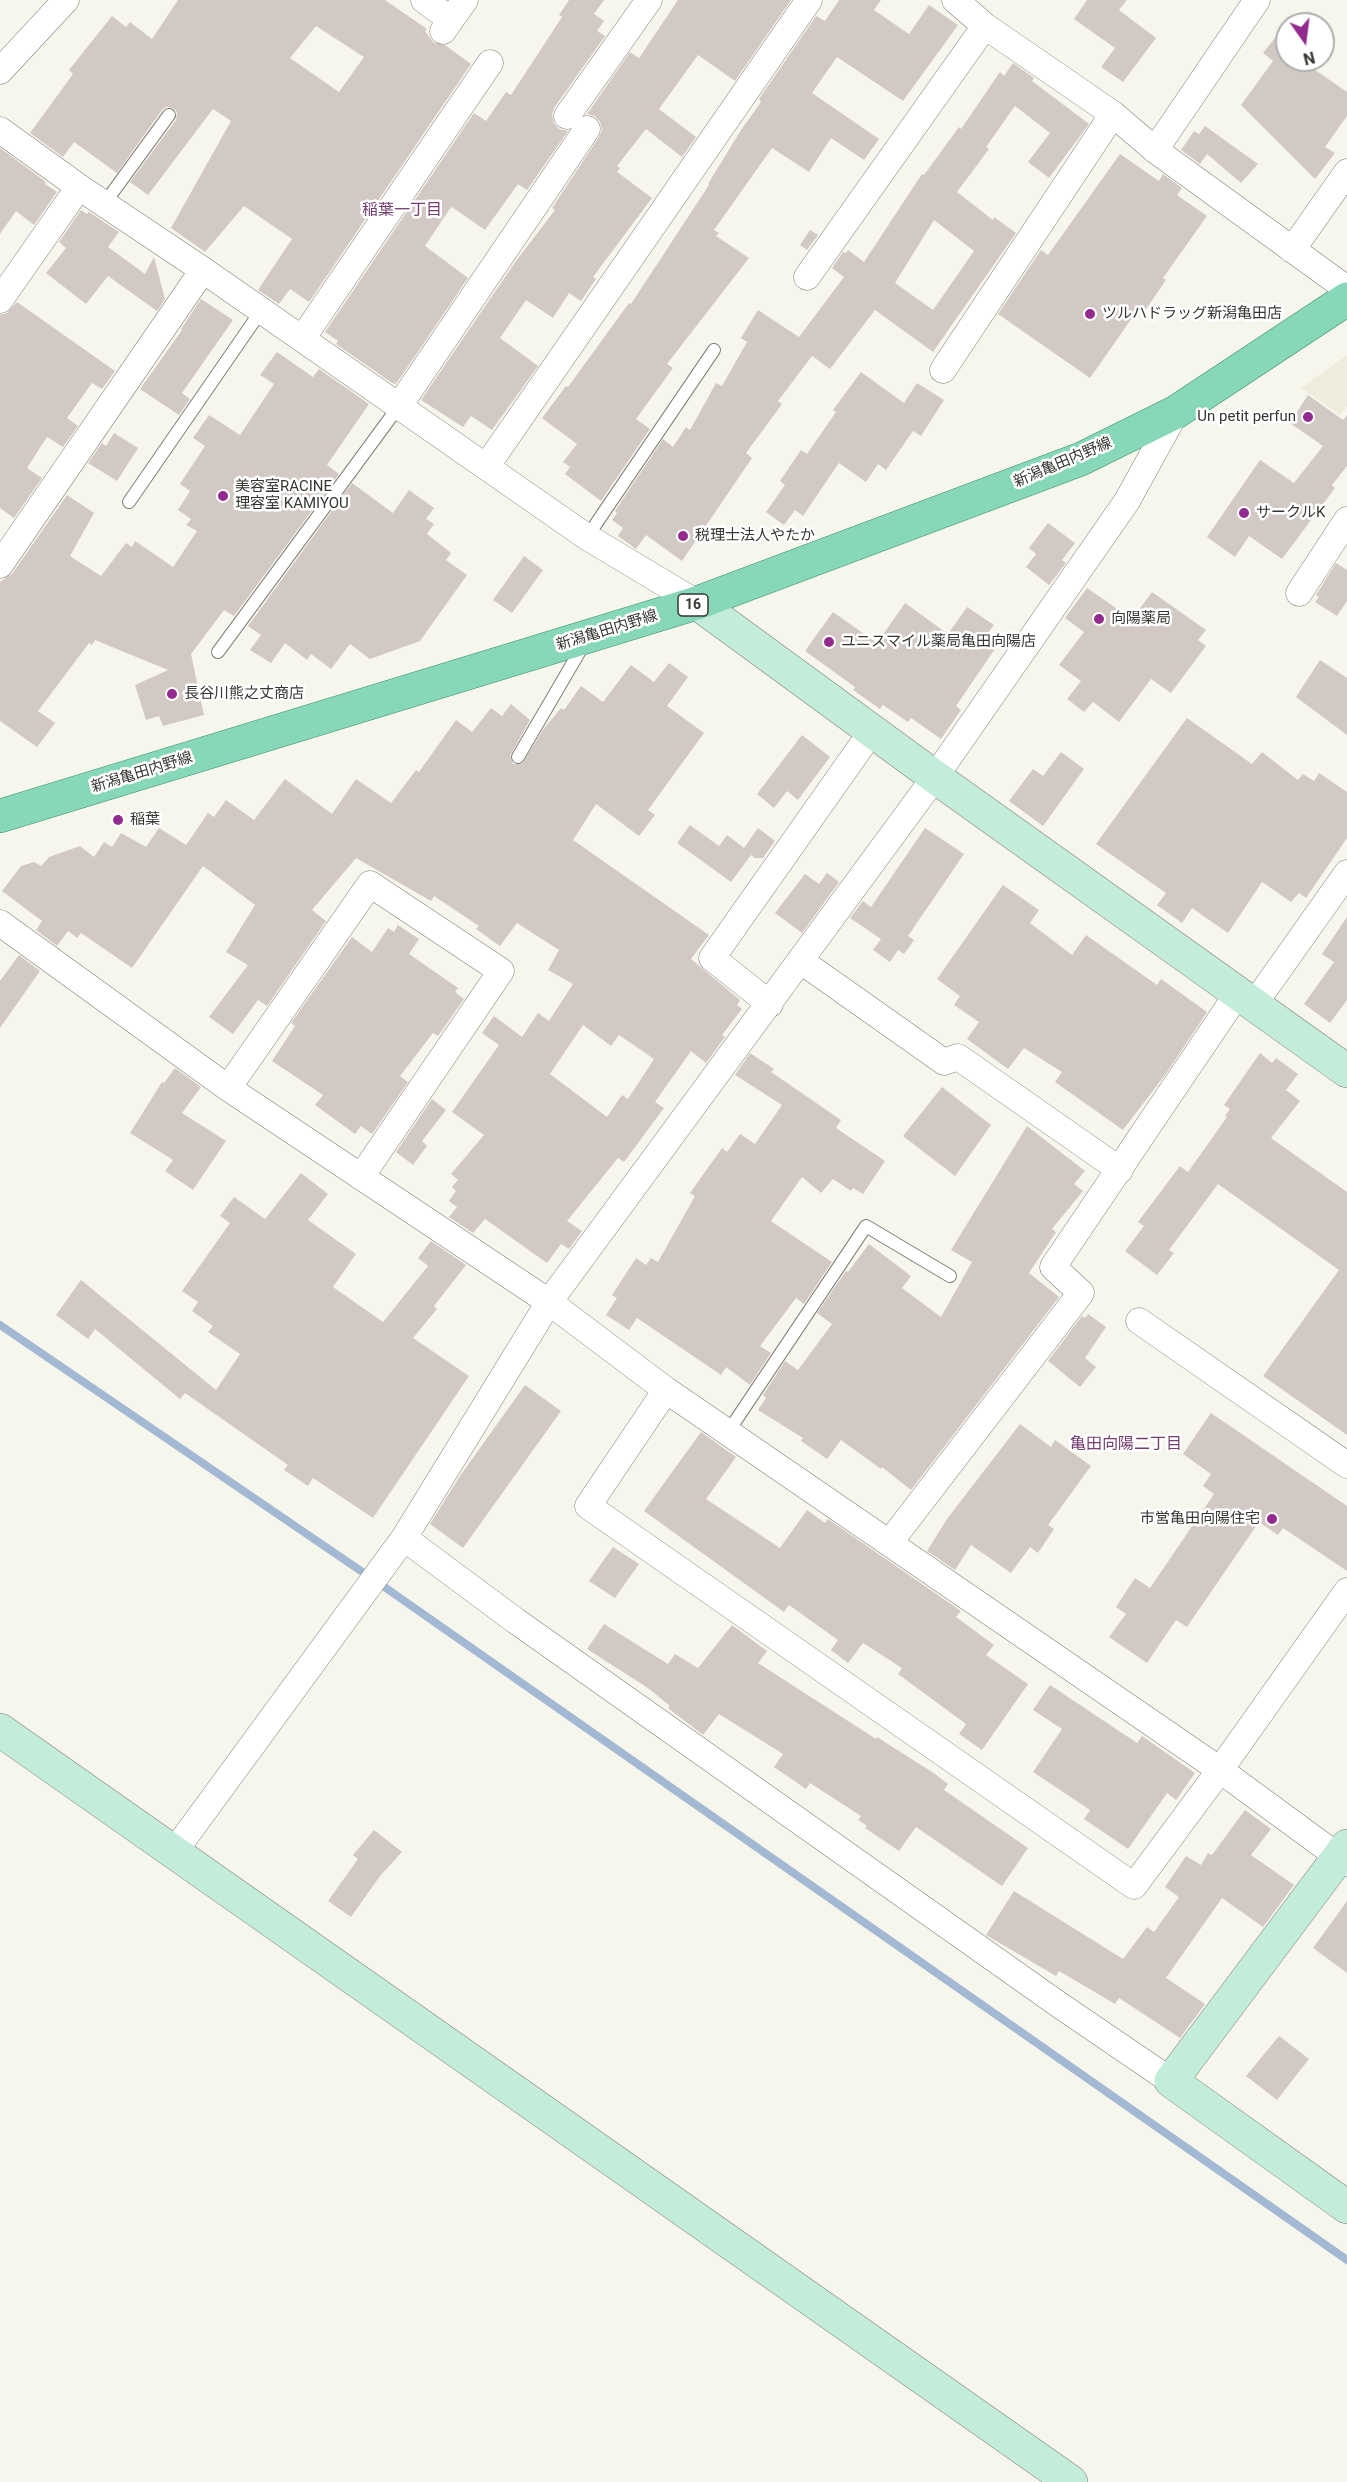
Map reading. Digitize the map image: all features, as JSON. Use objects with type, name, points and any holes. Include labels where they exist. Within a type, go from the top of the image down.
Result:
[{"type":"main road","name":"新潟亀田内野線","points":[[0,816],[697,603],[1081,459],[1176,412],[1347,299]]},
{"type":"street","points":[[0,71],[66,0]]},
{"type":"street","points":[[424,0],[453,17]]},
{"type":"street","points":[[399,406],[577,122],[649,0]]},
{"type":"street","points":[[486,467],[809,0]]},
{"type":"street","points":[[955,0],[985,26],[1113,114],[1155,150],[1347,289]]},
{"type":"street","points":[[1155,150],[1257,0]]},
{"type":"street","points":[[807,277],[985,26]]},
{"type":"street","points":[[302,339],[490,63]]},
{"type":"street","points":[[943,370],[1113,114]]},
{"type":"street","points":[[0,130],[79,187],[203,270],[587,537],[697,603],[935,777],[1347,1071]]},
{"type":"street","points":[[1292,250],[1347,172]]},
{"type":"street","points":[[0,300],[79,187]]},
{"type":"street","points":[[0,566],[203,270]]},
{"type":"street","points":[[174,1852],[404,1538],[549,1302],[935,777],[1127,501],[1176,412]]},
{"type":"street","points":[[1299,593],[1347,520]]},
{"type":"street","points":[[770,1004],[712,958],[872,731]]},
{"type":"street","points":[[890,1542],[1081,1293],[1053,1267],[1120,1170],[1246,998],[1347,873]]},
{"type":"street","points":[[228,1088],[370,885],[492,965],[501,971],[362,1177]]},
{"type":"street","points":[[0,922],[228,1088],[549,1302],[666,1390],[1344,1856],[1172,2081]]},
{"type":"street","points":[[801,961],[944,1062],[958,1057],[1120,1170]]},
{"type":"street","points":[[1139,1321],[1347,1465]]},
{"type":"street","points":[[666,1390],[588,1506],[1134,1886],[1220,1770],[1347,1591]]},
{"type":"street","points":[[404,1538],[545,1641],[1058,2004],[1172,2081],[1347,2207]]},
{"type":"street","points":[[0,1730],[1071,2482]]},
{"type":"lane","points":[[104,204],[169,115]]},
{"type":"lane","points":[[129,502],[261,311]]},
{"type":"lane","points":[[587,537],[714,350]]},
{"type":"lane","points":[[218,652],[399,406]]},
{"type":"lane","points":[[518,757],[589,636]]},
{"type":"lane","points":[[728,1432],[866,1226],[950,1276]]},
{"type":"shaded area","points":[[1347,355],[1347,406],[1340,415],[1301,388]]},
{"type":"building","points":[[178,0],[385,0],[427,29],[425,31],[434,43],[445,45],[471,64],[309,302],[290,289],[279,304],[258,290],[292,239],[244,206],[205,252],[171,228],[231,121],[213,109],[148,195],[130,182],[176,120],[177,112],[173,108],[166,107],[162,110],[117,173],[74,142],[63,157],[30,133],[73,74],[69,70],[112,16],[126,27],[130,22],[152,39]],"holes":[[[316,26],[364,57],[339,92],[290,58]]]},
{"type":"building","points":[[569,0],[604,0],[594,14],[604,21],[597,31],[605,36],[554,108],[552,115],[554,123],[559,129],[568,131],[527,190],[518,184],[485,230],[452,207],[449,210],[425,246],[468,278],[396,384],[392,383],[336,344],[338,341],[325,332],[474,113],[486,121],[506,92],[511,95],[562,17],[559,15]]},
{"type":"building","points":[[678,0],[791,0],[735,81],[698,55],[659,109],[696,137],[682,157],[646,129],[617,166],[620,168],[617,172],[652,198],[593,277],[596,279],[581,301],[569,293],[553,318],[526,300],[500,338],[538,366],[492,430],[471,416],[463,427],[421,400],[516,261],[555,210],[552,208],[599,137],[602,130],[600,122],[595,116],[587,114],[630,52],[639,58]]},
{"type":"building","points":[[839,0],[881,0],[874,10],[909,34],[929,5],[958,25],[903,101],[837,57],[812,93],[879,139],[864,160],[831,138],[809,172],[772,148],[714,230],[719,233],[716,236],[749,258],[667,364],[673,368],[636,419],[650,429],[601,501],[565,474],[570,467],[563,462],[577,444],[542,418],[566,386],[568,387],[629,303],[631,304],[761,102],[759,99],[816,16],[825,21]]},
{"type":"building","points":[[1087,0],[1127,0],[1119,10],[1156,38],[1123,82],[1101,67],[1115,48],[1074,19]]},
{"type":"building","points":[[1275,38],[1275,72],[1318,72],[1347,92],[1347,116],[1325,147],[1335,153],[1315,179],[1241,105],[1273,61],[1263,53]]},
{"type":"building","points":[[1013,63],[1034,78],[1032,81],[1089,124],[1049,178],[1028,162],[1050,133],[1015,106],[986,147],[989,149],[957,192],[993,220],[994,217],[1016,233],[933,352],[875,310],[830,369],[812,356],[778,401],[782,404],[746,453],[752,458],[682,561],[646,535],[636,549],[618,536],[623,528],[612,520],[617,513],[615,511],[663,439],[673,447],[686,427],[690,430],[716,383],[722,386],[747,342],[741,338],[758,310],[799,337],[844,277],[832,268],[843,252],[846,253],[848,250],[864,262],[922,174],[924,175],[959,127],[961,129],[1000,72],[1004,76]],"holes":[[[934,220],[974,251],[933,310],[895,283]]]},
{"type":"building","points":[[1205,126],[1258,164],[1241,183],[1207,154],[1200,164],[1181,150],[1194,131],[1199,134]]},
{"type":"building","points":[[0,148],[57,192],[34,225],[16,211],[0,234]]},
{"type":"building","points":[[1120,154],[1159,181],[1163,174],[1182,188],[1177,195],[1207,216],[1163,278],[1166,280],[1142,315],[1137,311],[1090,378],[998,314],[1041,250],[1048,255]]},
{"type":"building","points":[[81,210],[87,214],[89,212],[119,232],[108,247],[145,274],[154,257],[165,299],[157,311],[108,276],[86,304],[46,273],[66,248],[59,242]]},
{"type":"building","points":[[810,230],[818,235],[807,250],[800,245]]},
{"type":"building","points":[[201,299],[233,320],[182,393],[190,399],[179,415],[140,389]]},
{"type":"building","points":[[17,302],[115,371],[102,389],[92,383],[67,418],[78,426],[63,447],[47,437],[27,468],[42,478],[14,518],[0,508],[0,315],[7,313]]},
{"type":"building","points":[[277,352],[313,377],[319,369],[369,404],[327,465],[339,474],[234,616],[224,610],[191,654],[204,715],[163,726],[159,716],[146,720],[135,685],[168,670],[95,640],[92,645],[89,643],[38,711],[55,723],[37,747],[0,721],[0,582],[12,574],[67,495],[94,513],[70,556],[101,576],[126,543],[132,547],[135,541],[173,567],[197,531],[186,525],[191,519],[178,510],[190,491],[180,484],[205,446],[193,438],[209,415],[240,435],[274,384],[260,375]]},
{"type":"building","points":[[861,372],[904,403],[917,383],[944,400],[921,436],[913,431],[886,470],[878,464],[866,482],[839,463],[803,516],[795,510],[784,525],[766,512],[785,485],[780,481],[801,450],[807,454],[836,412],[833,410]]},
{"type":"building","points":[[1308,395],[1343,420],[1347,415],[1347,466],[1332,485],[1335,488],[1282,559],[1249,536],[1235,557],[1207,537],[1260,460],[1294,483],[1323,446],[1290,423]]},
{"type":"building","points":[[114,433],[138,448],[117,481],[88,463],[102,443],[106,446]]},
{"type":"building","points":[[352,483],[393,513],[409,490],[434,508],[426,519],[434,524],[427,534],[451,553],[446,560],[467,575],[420,641],[370,659],[350,644],[331,669],[311,654],[307,660],[285,643],[271,663],[250,650],[261,635],[248,626]]},
{"type":"building","points":[[1048,523],[1075,543],[1062,560],[1066,563],[1049,585],[1026,567],[1036,554],[1029,548]]},
{"type":"building","points":[[524,556],[543,570],[512,613],[493,600]]},
{"type":"building","points":[[1336,563],[1347,570],[1347,601],[1337,616],[1315,602],[1319,597],[1316,595]]},
{"type":"building","points":[[1087,588],[1132,619],[1152,592],[1206,630],[1198,640],[1206,646],[1171,693],[1151,679],[1119,722],[1093,702],[1084,712],[1067,699],[1081,681],[1059,665],[1084,632],[1065,618]]},
{"type":"building","points":[[905,603],[948,634],[967,607],[994,625],[987,634],[999,643],[956,706],[961,710],[941,739],[911,718],[908,722],[883,705],[880,709],[853,690],[855,687],[805,651],[833,612],[877,643]]},
{"type":"building","points":[[1320,660],[1347,678],[1347,735],[1296,697]]},
{"type":"building","points":[[669,663],[688,677],[667,706],[704,733],[648,810],[655,815],[639,836],[596,804],[573,840],[709,935],[691,959],[740,1000],[737,1005],[742,1009],[722,1035],[725,1037],[706,1063],[691,1051],[655,1102],[664,1108],[624,1162],[618,1158],[567,1221],[582,1231],[569,1249],[561,1244],[547,1263],[485,1219],[473,1233],[449,1217],[457,1207],[449,1201],[456,1191],[452,1187],[458,1180],[451,1174],[484,1135],[452,1112],[499,1045],[482,1033],[494,1016],[522,1037],[538,1013],[549,1021],[573,984],[548,970],[559,950],[517,923],[500,946],[476,929],[479,926],[434,896],[431,901],[356,858],[312,910],[326,921],[267,1006],[258,1000],[233,1034],[209,1017],[248,965],[226,952],[255,905],[203,866],[132,968],[81,933],[77,938],[68,931],[57,946],[36,930],[42,921],[2,891],[21,866],[34,862],[41,866],[49,857],[80,846],[94,857],[104,842],[112,847],[121,833],[146,847],[159,828],[186,845],[208,813],[214,817],[226,800],[254,820],[285,779],[332,814],[356,779],[391,803],[416,770],[419,772],[456,720],[472,732],[491,708],[502,716],[511,704],[530,720],[510,756],[513,764],[522,764],[543,730],[561,708],[564,710],[581,686],[603,702],[631,665],[654,682]],"holes":[[[583,1025],[611,1046],[619,1035],[654,1059],[628,1099],[622,1095],[607,1117],[550,1074]]]},
{"type":"building","points":[[1187,718],[1252,764],[1262,752],[1298,780],[1303,774],[1314,781],[1319,773],[1347,792],[1347,838],[1306,898],[1299,893],[1291,902],[1262,882],[1228,933],[1192,908],[1182,923],[1157,905],[1166,893],[1096,844]]},
{"type":"building","points":[[802,735],[830,757],[798,800],[787,791],[774,808],[757,794]]},
{"type":"building","points":[[1061,752],[1084,769],[1043,826],[1009,801],[1033,769],[1043,776]]},
{"type":"building","points":[[690,825],[719,846],[727,835],[744,848],[758,828],[775,841],[763,858],[755,858],[751,855],[731,882],[677,843]]},
{"type":"building","points":[[925,828],[964,854],[908,936],[914,940],[904,954],[898,950],[890,962],[873,950],[881,939],[850,918],[863,901],[871,907]]},
{"type":"building","points":[[827,873],[839,882],[802,933],[775,913],[805,874],[819,884]]},
{"type":"building","points":[[1003,885],[1039,910],[1030,923],[1072,955],[1086,935],[1157,985],[1161,979],[1207,1012],[1165,1075],[1123,1130],[1055,1082],[1062,1072],[1024,1048],[1008,1069],[967,1039],[979,1022],[954,1005],[960,996],[937,979]]},
{"type":"building","points":[[1347,917],[1347,1000],[1330,1023],[1304,1004],[1334,962],[1322,954]]},
{"type":"building","points":[[398,925],[419,939],[409,954],[458,988],[455,992],[464,999],[438,1036],[433,1033],[400,1076],[408,1082],[372,1134],[361,1126],[355,1134],[315,1105],[323,1095],[272,1061],[295,1026],[291,1023],[352,937],[372,952],[388,928],[394,932]]},
{"type":"building","points":[[19,955],[40,971],[0,1028],[0,981]]},
{"type":"building","points":[[750,1053],[774,1069],[771,1072],[841,1120],[836,1128],[885,1161],[863,1194],[853,1188],[851,1191],[833,1179],[821,1193],[802,1177],[771,1221],[832,1262],[804,1304],[796,1298],[760,1346],[771,1353],[750,1385],[726,1367],[721,1375],[637,1318],[629,1330],[606,1315],[617,1298],[612,1295],[636,1258],[646,1265],[651,1258],[658,1262],[695,1196],[690,1193],[722,1148],[727,1152],[740,1134],[755,1144],[782,1105],[735,1075]]},
{"type":"building","points":[[1260,1053],[1272,1063],[1276,1058],[1298,1074],[1286,1090],[1300,1101],[1271,1138],[1347,1192],[1347,1435],[1263,1376],[1339,1270],[1218,1184],[1169,1250],[1174,1253],[1157,1275],[1125,1251],[1144,1226],[1138,1222],[1180,1166],[1188,1172],[1227,1117],[1225,1116],[1230,1109],[1224,1105]]},
{"type":"building","points":[[175,1068],[201,1087],[182,1113],[226,1141],[193,1190],[165,1171],[173,1160],[130,1133],[162,1082],[164,1083]]},
{"type":"building","points":[[942,1087],[991,1125],[955,1176],[903,1136]]},
{"type":"building","points":[[432,1099],[446,1110],[422,1141],[427,1146],[413,1165],[396,1152]]},
{"type":"building","points":[[1027,1126],[1085,1171],[1074,1184],[1083,1191],[1052,1229],[1056,1232],[1029,1273],[1059,1297],[911,1490],[882,1467],[881,1469],[841,1440],[827,1459],[801,1441],[803,1438],[758,1410],[766,1398],[763,1395],[785,1361],[798,1370],[832,1324],[817,1313],[846,1271],[848,1272],[869,1244],[911,1276],[902,1288],[941,1317],[972,1262],[951,1250]]},
{"type":"building","points":[[301,1173],[328,1194],[308,1220],[356,1254],[333,1287],[383,1322],[428,1266],[418,1258],[431,1241],[466,1265],[434,1306],[437,1309],[413,1338],[469,1376],[373,1518],[313,1478],[308,1486],[284,1470],[288,1465],[185,1393],[180,1399],[95,1329],[88,1339],[56,1315],[81,1280],[216,1390],[240,1354],[208,1332],[213,1326],[192,1311],[198,1302],[182,1291],[230,1223],[220,1216],[234,1197],[265,1219]]},
{"type":"building","points":[[1088,1314],[1106,1327],[1085,1358],[1096,1367],[1080,1387],[1048,1361],[1082,1316],[1085,1318]]},
{"type":"building","points":[[525,1385],[561,1411],[463,1548],[430,1524],[460,1476]]},
{"type":"building","name":"市営亀田向陽住宅","points":[[1211,1413],[1347,1506],[1347,1571],[1283,1528],[1278,1535],[1259,1522],[1187,1627],[1176,1620],[1147,1663],[1109,1637],[1126,1614],[1116,1607],[1135,1578],[1150,1588],[1214,1494],[1203,1486],[1211,1474],[1183,1454]]},
{"type":"building","points":[[1020,1424],[1051,1447],[1055,1440],[1091,1466],[1048,1525],[1054,1529],[1038,1553],[1030,1547],[1011,1573],[971,1545],[955,1570],[927,1551],[947,1519]]},
{"type":"building","points":[[701,1432],[736,1457],[706,1499],[780,1548],[807,1510],[825,1523],[828,1519],[961,1611],[956,1617],[994,1645],[986,1655],[1028,1684],[982,1750],[959,1734],[966,1724],[898,1674],[902,1668],[863,1643],[848,1663],[831,1650],[838,1640],[789,1605],[784,1612],[644,1511]]},
{"type":"building","points":[[613,1547],[639,1564],[615,1598],[589,1581]]},
{"type":"building","points":[[604,1624],[668,1664],[675,1654],[698,1668],[732,1625],[767,1651],[758,1663],[935,1774],[948,1784],[944,1790],[1028,1848],[1002,1886],[916,1827],[899,1851],[865,1828],[867,1826],[858,1820],[861,1816],[810,1783],[806,1789],[774,1767],[783,1754],[719,1714],[703,1735],[668,1708],[670,1706],[648,1688],[587,1649]]},
{"type":"building","points":[[1050,1685],[1137,1743],[1142,1736],[1195,1773],[1176,1800],[1167,1793],[1128,1849],[1084,1819],[1090,1810],[1033,1772],[1062,1729],[1033,1710]]},
{"type":"building","points":[[1245,1810],[1271,1829],[1251,1855],[1294,1885],[1263,1927],[1222,1898],[1166,1978],[1205,2004],[1180,2038],[1119,1998],[1115,2004],[1059,1971],[1056,1976],[986,1935],[1014,1891],[1123,1959],[1147,1927],[1154,1932],[1179,1897],[1165,1887],[1186,1856],[1201,1865],[1208,1853],[1212,1855]]},
{"type":"building","points":[[374,1830],[402,1852],[380,1876],[351,1917],[328,1901],[358,1859],[353,1855]]},
{"type":"building","points":[[1347,1901],[1347,1973],[1313,1948]]},
{"type":"building","points":[[1279,2036],[1309,2059],[1277,2100],[1246,2076]]},
{"type":"waterway","points":[[0,1325],[383,1586],[1347,2260]]},
{"type":"place","name":"ツルハドラッグ新潟亀田店","points":[[1090,314]]},
{"type":"place","name":"Un petit perfun","points":[[1308,417]]},
{"type":"place","name":"美容室RACINE 理容室 KAMIYOU","points":[[223,496]]},
{"type":"place","name":"サークルK","points":[[1244,513]]},
{"type":"place","name":"税理士法人やたか","points":[[683,536]]},
{"type":"place","name":"向陽薬局","points":[[1099,619]]},
{"type":"place","name":"ユニスマイル薬局亀田向陽店","points":[[829,642]]},
{"type":"place","name":"長谷川熊之丈商店","points":[[172,694]]},
{"type":"place","name":"稲葉","points":[[118,820]]},
{"type":"place","name":"市営亀田向陽住宅","points":[[1272,1519]]},
{"type":"district","name":"稲葉一丁目","points":[[402,211]]},
{"type":"district","name":"亀田向陽二丁目","points":[[1126,1445]]}]
